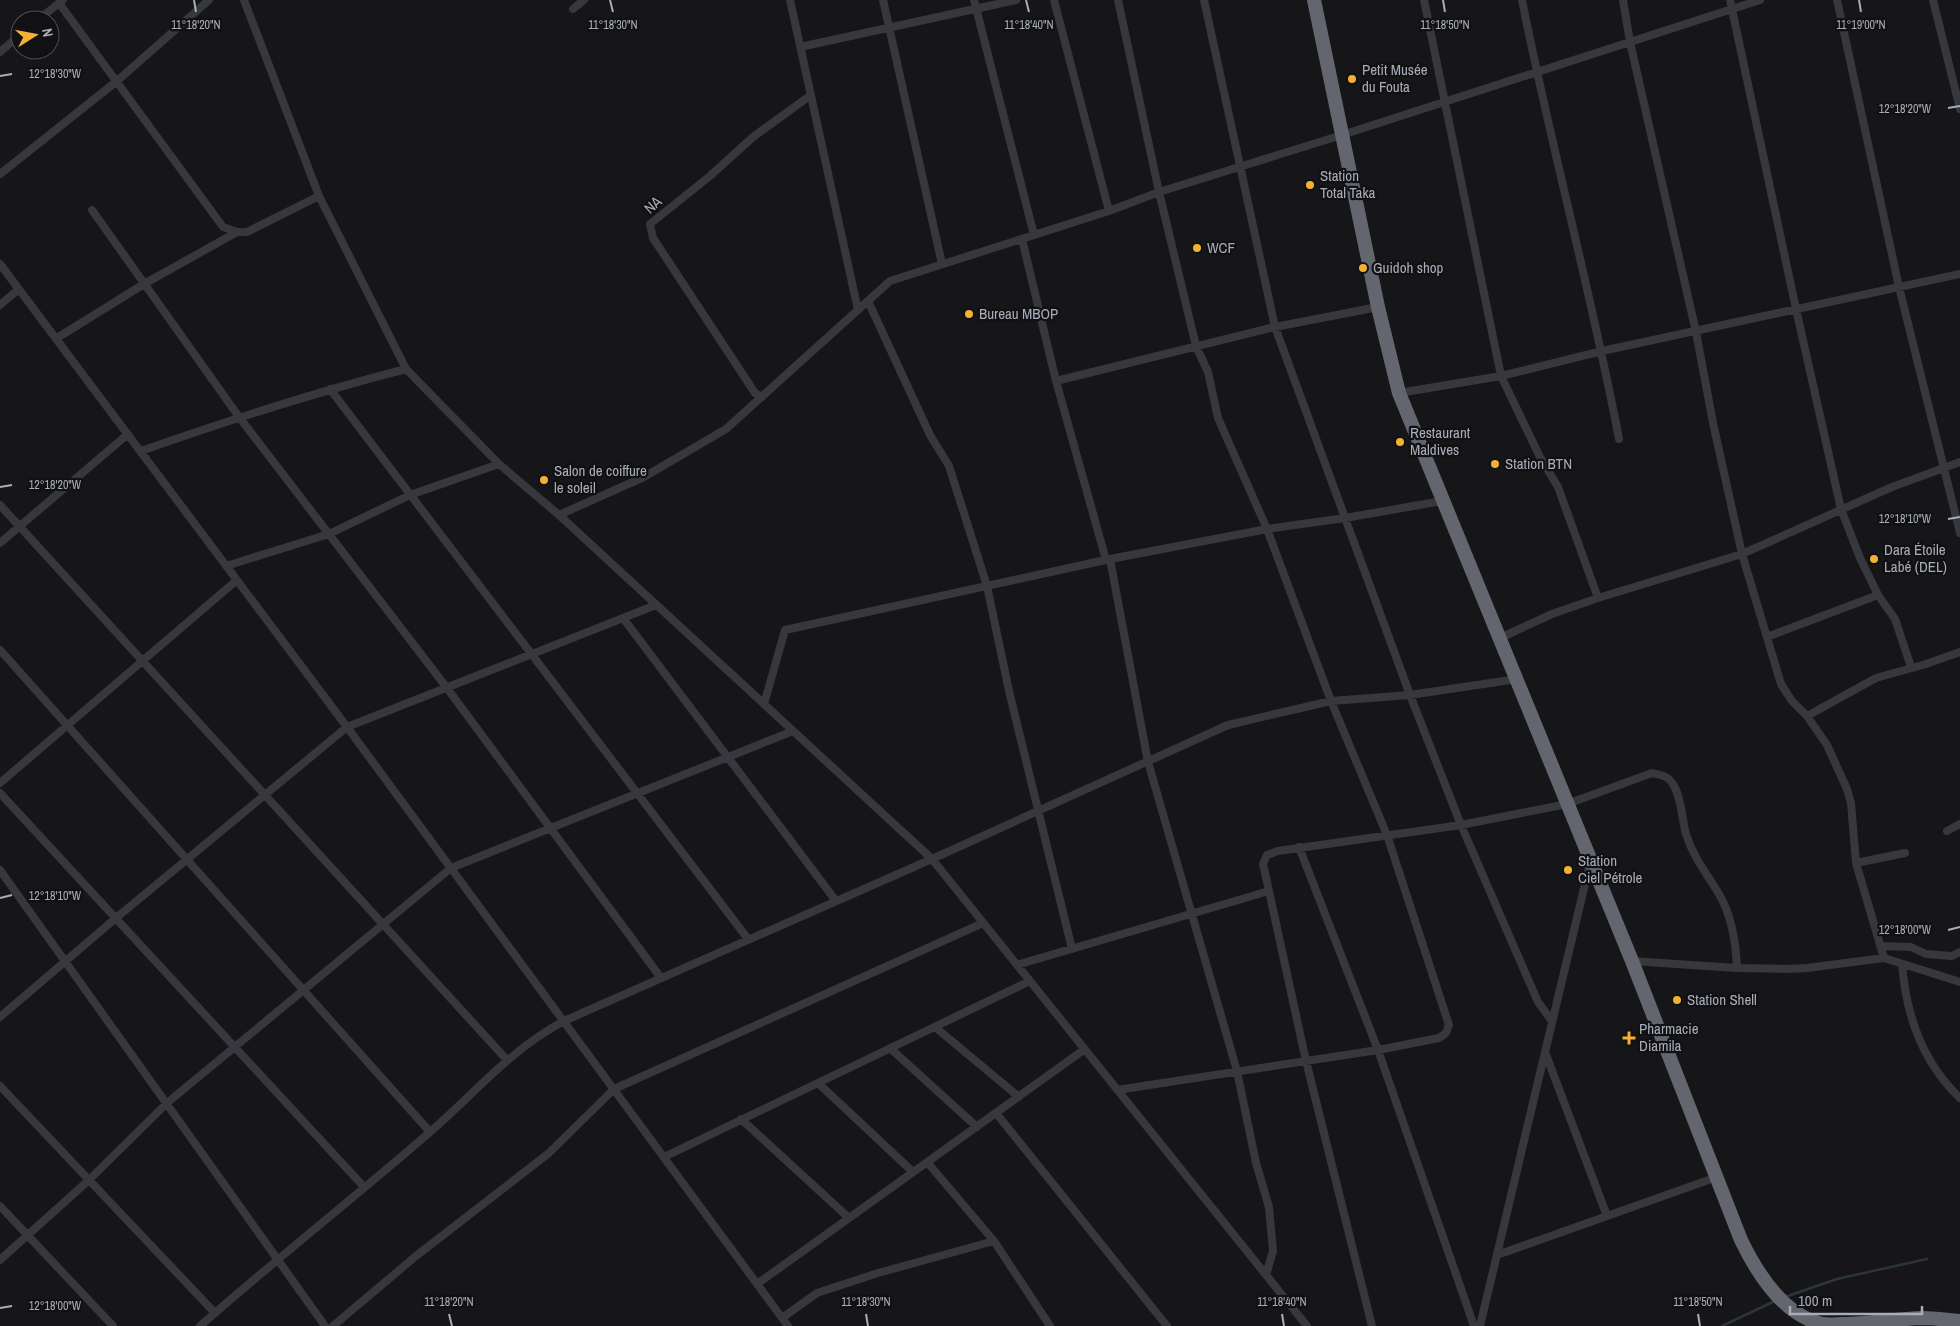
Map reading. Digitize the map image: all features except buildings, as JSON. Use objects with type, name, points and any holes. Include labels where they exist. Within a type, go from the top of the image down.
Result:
[{"type":"highway","points":[[1314,0],[1378,307],[1399,393],[1632,961],[1741,1240],[1754,1266],[1772,1290],[1789,1307],[1819,1323],[1860,1324],[1922,1318],[1960,1321]]},
{"type":"street","points":[[0,174],[117,81],[209,0]]},
{"type":"street","points":[[244,0],[318,196],[406,370],[499,464],[559,515],[932,859],[1307,1326]]},
{"type":"street","points":[[573,9],[584,0]]},
{"type":"street","points":[[790,0],[858,310]]},
{"type":"street","points":[[883,0],[942,264]]},
{"type":"street","points":[[974,0],[1034,235]]},
{"type":"street","points":[[800,47],[1016,0]]},
{"type":"street","points":[[1054,0],[1109,210]]},
{"type":"street","points":[[1117,1090],[1378,1050],[1439,1038],[1446,1033],[1449,1025],[1387,835],[1331,701],[1267,528],[1218,418],[1208,372],[1196,346],[1159,192],[1118,0]]},
{"type":"street","points":[[1204,0],[1275,327],[1410,695],[1461,825],[1538,1002],[1552,1021]]},
{"type":"street","points":[[1424,0],[1501,376],[1540,456],[1558,487],[1598,598]]},
{"type":"street","points":[[1522,0],[1536,72],[1602,352],[1619,439]]},
{"type":"street","points":[[1623,0],[1630,42],[1696,332],[1713,423],[1742,554],[1781,684],[1792,701],[1807,716],[1827,744],[1847,789],[1856,863],[1884,958]]},
{"type":"street","points":[[1730,0],[1796,310],[1841,509],[1860,558],[1878,595],[1895,619],[1911,667]]},
{"type":"street","points":[[559,515],[644,476],[726,429],[890,281],[1022,239],[1159,192],[1760,0]]},
{"type":"street","points":[[1837,0],[1899,287],[1960,533]]},
{"type":"street","points":[[1933,0],[1960,109]]},
{"type":"street","points":[[50,10],[61,1],[223,227],[237,232],[247,232],[318,196]]},
{"type":"street","points":[[0,52],[10,44]]},
{"type":"street","name":"NA","points":[[762,397],[755,393],[653,238],[650,224],[710,176],[753,137],[811,95]]},
{"type":"street","points":[[92,210],[239,417],[447,688],[660,978]]},
{"type":"street","points":[[56,338],[144,284],[237,232]]},
{"type":"street","points":[[1022,239],[1056,381],[1108,560],[1148,762],[1237,1072],[1256,1163],[1269,1207],[1273,1251],[1266,1276]]},
{"type":"street","points":[[0,264],[347,727],[788,1326]]},
{"type":"street","points":[[1399,393],[1501,376],[1602,352],[1960,274]]},
{"type":"street","points":[[0,305],[19,289]]},
{"type":"street","points":[[868,301],[930,435],[949,466],[987,586],[1009,691],[1040,810],[1072,949]]},
{"type":"street","points":[[1056,381],[1275,327],[1378,307]]},
{"type":"street","points":[[141,451],[239,417],[330,389],[406,370]]},
{"type":"street","points":[[330,389],[748,939]]},
{"type":"street","points":[[0,543],[128,434]]},
{"type":"street","points":[[1500,638],[1552,614],[1598,598],[1742,554],[1892,487],[1960,462]]},
{"type":"street","points":[[226,566],[329,534],[410,495],[499,464]]},
{"type":"street","points":[[764,704],[785,630],[1108,560],[1267,528],[1345,518],[1442,501]]},
{"type":"street","points":[[0,505],[507,1060]]},
{"type":"street","points":[[0,783],[237,580]]},
{"type":"street","points":[[1767,636],[1878,595]]},
{"type":"street","points":[[0,1017],[116,918],[347,727],[656,605]]},
{"type":"street","points":[[623,618],[836,901]]},
{"type":"street","points":[[0,650],[430,1132]]},
{"type":"street","points":[[1807,716],[1876,678],[1960,652]]},
{"type":"street","points":[[200,1326],[277,1259],[430,1132],[507,1060],[547,1030],[564,1021],[932,859],[1228,725],[1331,701],[1410,695],[1516,678]]},
{"type":"street","points":[[0,1260],[88,1180],[166,1103],[384,926],[451,868],[551,830],[793,730]]},
{"type":"street","points":[[1372,1326],[1306,1061],[1263,864],[1267,855],[1299,847],[1461,825],[1567,804],[1652,773],[1666,776],[1673,784],[1686,834],[1697,861],[1720,896],[1732,926],[1737,968]]},
{"type":"street","points":[[0,793],[364,1187]]},
{"type":"street","points":[[1947,831],[1960,824]]},
{"type":"street","points":[[1299,847],[1378,1050],[1474,1326]]},
{"type":"street","points":[[1856,863],[1906,852]]},
{"type":"street","points":[[1480,1326],[1590,861]]},
{"type":"street","points":[[0,870],[325,1326]]},
{"type":"street","points":[[1017,965],[1269,891]]},
{"type":"street","points":[[333,1326],[416,1256],[549,1153],[614,1089],[983,923]]},
{"type":"street","points":[[1880,946],[1911,947],[1926,954],[1952,956],[1960,952]]},
{"type":"street","points":[[1632,961],[1737,968],[1807,968],[1884,958],[1960,982]]},
{"type":"street","points":[[1902,964],[1904,992],[1914,1029],[1944,1083],[1960,1098]]},
{"type":"street","points":[[664,1157],[1030,981]]},
{"type":"street","points":[[935,1026],[1019,1097]]},
{"type":"street","points":[[890,1048],[977,1127]]},
{"type":"street","points":[[758,1284],[1085,1050]]},
{"type":"street","points":[[1545,1052],[1607,1216]]},
{"type":"street","points":[[818,1083],[913,1172]]},
{"type":"street","points":[[0,1086],[215,1313]]},
{"type":"street","points":[[996,1113],[1167,1326]]},
{"type":"street","points":[[741,1120],[849,1218]]},
{"type":"street","points":[[927,1162],[994,1241],[1050,1326]]},
{"type":"street","points":[[1497,1255],[1716,1177]]},
{"type":"street","points":[[0,1206],[113,1326]]},
{"type":"street","points":[[782,1318],[817,1293],[878,1273],[994,1241]]},
{"type":"waterway","points":[[1785,1297],[1837,1279],[1927,1259]]},
{"type":"waterway","points":[[1722,1326],[1775,1301]]},
{"type":"place","name":"Petit Musée du Fouta","points":[[1352,79]]},
{"type":"place","name":"Station Total Taka","points":[[1310,185]]},
{"type":"place","name":"WCF","points":[[1197,248]]},
{"type":"place","name":"Guidoh shop","points":[[1363,268]]},
{"type":"place","name":"Bureau MBOP","points":[[969,314]]},
{"type":"place","name":"Restaurant Maldives","points":[[1400,442]]},
{"type":"place","name":"Station BTN","points":[[1495,464]]},
{"type":"place","name":"Salon de coiffure le soleil","points":[[544,480]]},
{"type":"place","name":"Dara Étoile Labé (DEL)","points":[[1874,559]]},
{"type":"place","name":"Station Ciel Pétrole","points":[[1568,870]]},
{"type":"place","name":"Station Shell","points":[[1677,1000]]},
{"type":"place","name":"Pharmacie Diamila","points":[[1629,1038]]}]
